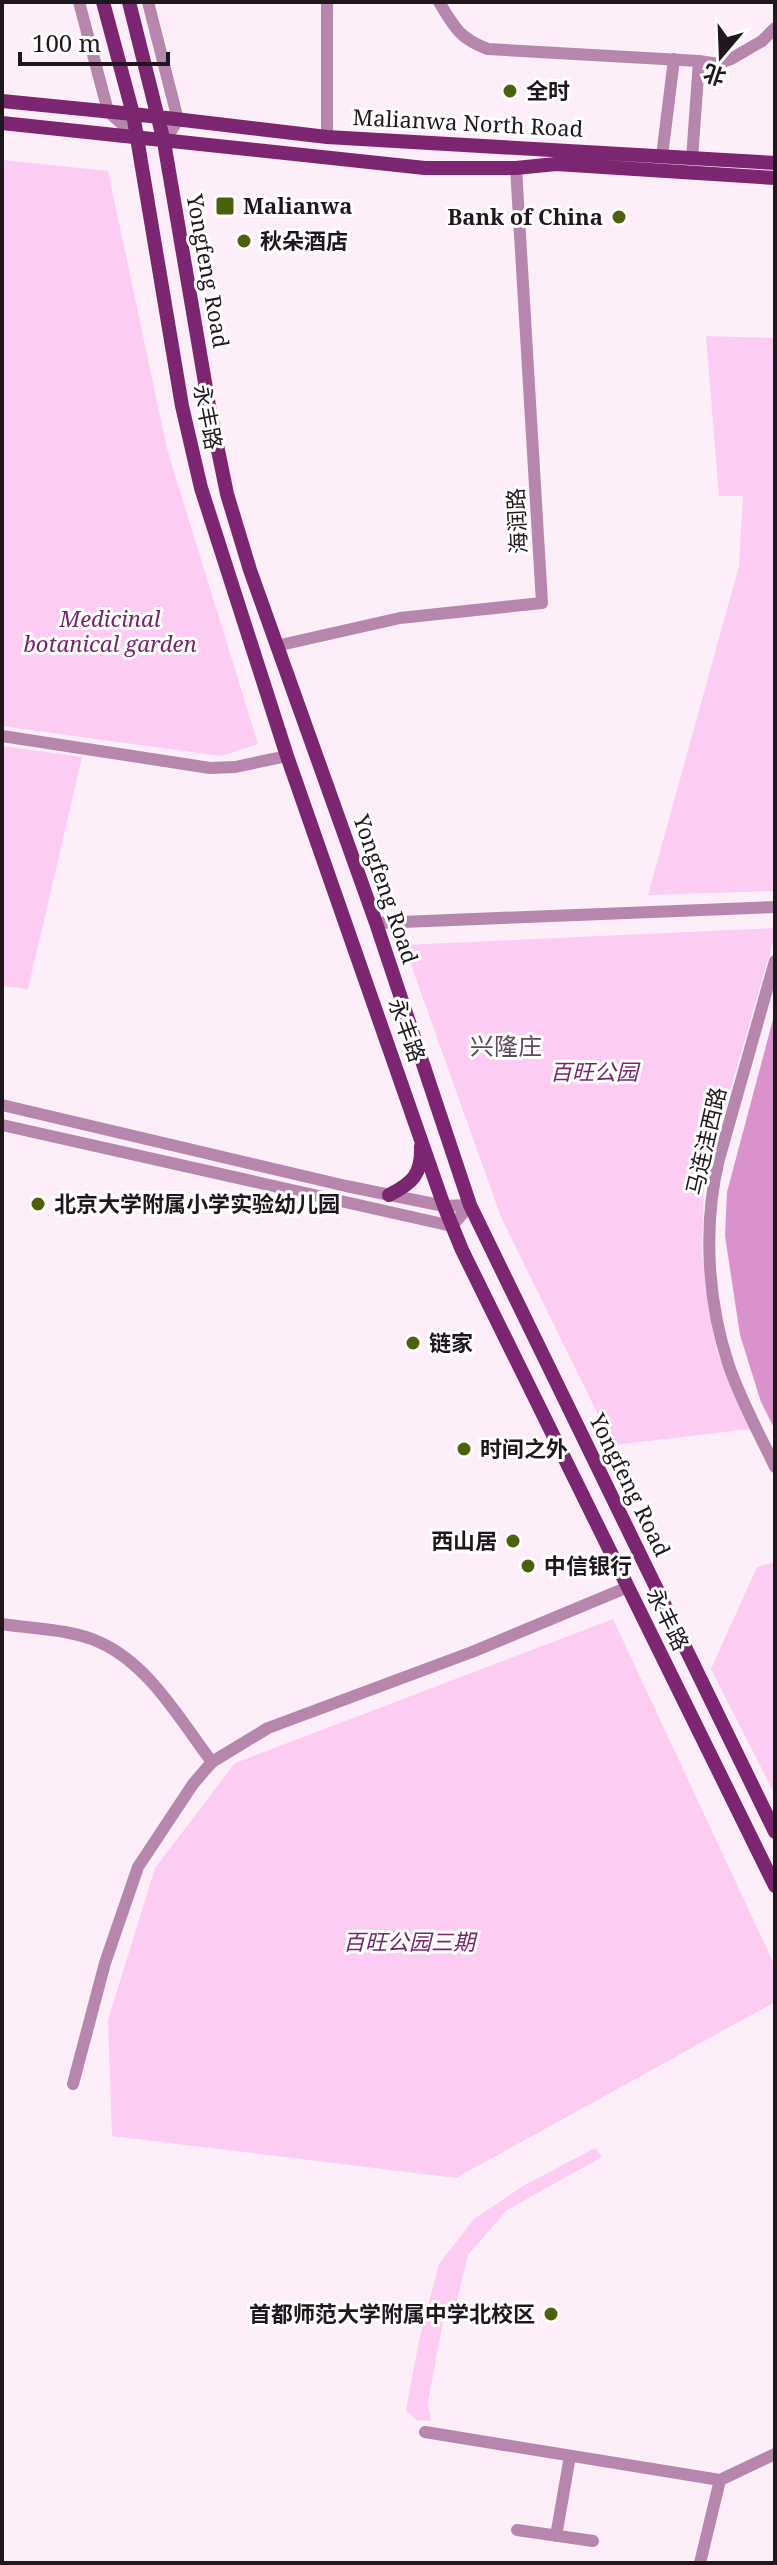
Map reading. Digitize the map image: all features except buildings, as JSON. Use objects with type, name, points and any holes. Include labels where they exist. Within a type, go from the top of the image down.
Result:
[{"type":"main road","name":"永丰路","points":[[103,2],[133,114],[190,447],[217,544],[287,756],[444,1206],[775,1886]]},
{"type":"main road","name":"Yongfeng Road","points":[[129,2],[164,142],[220,465],[250,570],[376,923],[470,1205],[775,1832]]},
{"type":"main road","points":[[2,101],[133,114]]},
{"type":"main road","name":"Malianwa North Road","points":[[133,114],[327,137],[775,163]]},
{"type":"main road","points":[[2,123],[137,138]]},
{"type":"main road","name":"Malianwa North Road","points":[[137,138],[425,168],[516,168],[556,164],[775,178]]},
{"type":"main road","points":[[389,1195],[408,1185],[418,1173],[422,1154],[421,1134]]},
{"type":"street","points":[[79,2],[108,111],[137,138]]},
{"type":"street","points":[[148,2],[178,120],[164,142]]},
{"type":"street","points":[[327,2],[327,137]]},
{"type":"street","points":[[439,2],[457,32],[473,44],[488,49],[718,64],[762,41],[775,28]]},
{"type":"street","points":[[662,156],[674,59]]},
{"type":"street","points":[[692,159],[699,61]]},
{"type":"street","name":"海润路","points":[[276,646],[400,618],[542,603],[516,168]]},
{"type":"street","points":[[2,736],[210,768],[235,767],[287,756]]},
{"type":"street","points":[[376,923],[775,907]]},
{"type":"street","name":"马连洼西路","points":[[775,961],[719,1159],[709,1220],[710,1258],[721,1336],[739,1393],[775,1467]]},
{"type":"street","points":[[2,1105],[389,1195],[444,1206],[470,1205]]},
{"type":"street","points":[[2,1125],[452,1226],[470,1205]]},
{"type":"street","points":[[73,2084],[105,1963],[138,1867],[193,1784],[212,1762],[268,1728],[472,1652],[628,1587]]},
{"type":"street","points":[[2,1624],[97,1640],[124,1655],[143,1674],[212,1762]]},
{"type":"street","points":[[425,2432],[720,2480],[775,2454]]},
{"type":"street","points":[[556,2536],[570,2456]]},
{"type":"street","points":[[700,2563],[720,2480]]},
{"type":"street","points":[[517,2530],[593,2541]]},
{"type":"green space","name":"Medicinal botanical garden","points":[[2,160],[108,171],[167,449],[258,744],[221,756],[2,726]]},
{"type":"green space","points":[[706,336],[775,338],[775,891],[648,895],[739,566],[743,496],[719,496]]},
{"type":"green space","points":[[2,746],[82,757],[28,989],[2,986]]},
{"type":"green space","name":"百旺公园","points":[[775,928],[704,1181],[702,1255],[716,1348],[750,1429],[613,1445],[501,1217],[404,945]]},
{"type":"green space","points":[[775,1562],[775,1795],[711,1669],[757,1567]]},
{"type":"green space","name":"百旺公园三期","points":[[613,1619],[775,1966],[775,2002],[456,2178],[112,2136],[108,2020],[155,1868],[235,1763]]},
{"type":"green space","points":[[595,2148],[602,2157],[507,2210],[468,2255],[456,2304],[443,2321],[428,2402],[431,2421],[416,2420],[406,2410],[419,2341],[439,2264],[474,2219],[523,2186]]},
{"type":"shaded area","points":[[775,1012],[775,1430],[761,1402],[740,1335],[725,1236],[727,1192]]},
{"type":"place","name":"全时","points":[[510,91]]},
{"type":"place","name":"Malianwa","points":[[225,206]]},
{"type":"place","name":"Bank of China","points":[[619,217]]},
{"type":"place","name":"秋朵酒店","points":[[244,241]]},
{"type":"place","name":"北京大学附属小学实验幼儿园","points":[[38,1204]]},
{"type":"place","name":"链家","points":[[413,1343]]},
{"type":"place","name":"时间之外","points":[[464,1449]]},
{"type":"place","name":"西山居","points":[[513,1541]]},
{"type":"place","name":"中信银行","points":[[528,1566]]},
{"type":"place","name":"首都师范大学附属中学北校区","points":[[551,2314]]},
{"type":"district","name":"兴隆庄","points":[[506,1047]]}]
